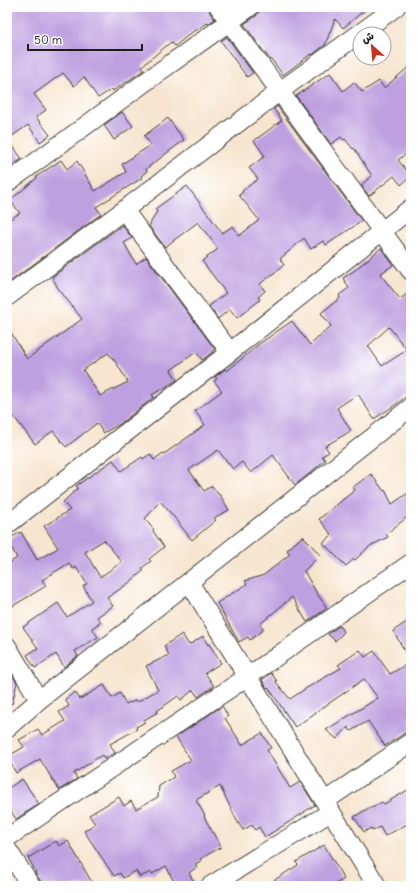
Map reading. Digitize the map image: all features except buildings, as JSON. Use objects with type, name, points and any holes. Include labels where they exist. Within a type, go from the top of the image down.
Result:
[{"type":"street","points":[[219,7],[411,271]]},
{"type":"street","points":[[7,183],[152,76],[250,7]]},
{"type":"street","points":[[7,297],[280,91],[396,7]]},
{"type":"street","points":[[7,526],[230,352],[411,208]]},
{"type":"street","points":[[124,210],[230,352]]},
{"type":"street","points":[[7,728],[39,700],[411,407]]},
{"type":"street","points":[[7,838],[248,677],[411,562]]},
{"type":"street","points":[[189,582],[377,886]]},
{"type":"street","points":[[7,646],[39,700]]},
{"type":"street","points":[[210,886],[328,806],[411,742]]},
{"type":"street","points":[[7,849],[31,886]]}]
